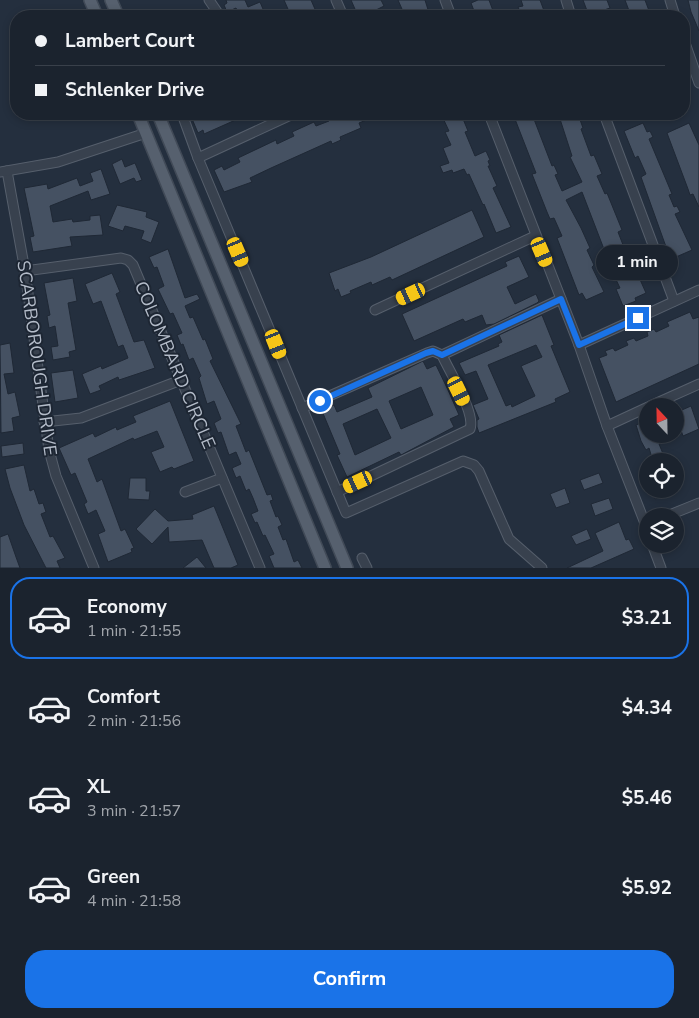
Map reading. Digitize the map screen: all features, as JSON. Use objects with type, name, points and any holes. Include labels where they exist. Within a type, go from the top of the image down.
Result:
[{"type":"main road","points":[[141,120],[325,568]]},
{"type":"main road","points":[[160,120],[346,568]]},
{"type":"street","points":[[690,57],[699,83]]},
{"type":"street","points":[[184,120],[198,158],[346,513],[464,461],[474,465],[479,471],[509,539],[542,568]]},
{"type":"street","points":[[198,158],[273,120]]},
{"type":"street","points":[[491,120],[579,345],[607,426],[639,508]]},
{"type":"street","points":[[606,120],[674,301]]},
{"type":"street","points":[[4,171],[66,160],[146,132]]},
{"type":"street","name":"SCARBOROUGH DRIVE","points":[[4,171],[24,272],[44,422],[56,476],[94,568]]},
{"type":"street","points":[[375,310],[535,236]]},
{"type":"street","name":"COLOMBARD CIRCLE","points":[[24,272],[120,258],[128,260],[133,265],[260,568]]},
{"type":"street","points":[[579,345],[699,290]]},
{"type":"street","points":[[442,355],[561,299]]},
{"type":"street","points":[[302,408],[433,351],[442,355],[468,409],[472,424],[470,429],[337,492]]},
{"type":"street","points":[[44,422],[80,418],[180,380]]},
{"type":"street","points":[[669,398],[699,384]]},
{"type":"street","points":[[607,426],[639,412]]},
{"type":"street","points":[[185,492],[222,478]]},
{"type":"street","points":[[684,509],[699,503]]},
{"type":"street","points":[[655,553],[660,568]]},
{"type":"street","points":[[362,558],[366,568]]},
{"type":"building","points":[[226,0],[245,0],[248,7],[260,2],[263,10],[237,10],[236,8],[226,10],[224,5],[227,3]]},
{"type":"building","points":[[284,0],[311,0],[315,10],[288,10]]},
{"type":"building","points":[[351,0],[381,0],[384,6],[376,10],[355,10]]},
{"type":"building","points":[[398,0],[425,0],[428,10],[402,10]]},
{"type":"building","points":[[478,0],[489,0],[493,10],[474,10],[471,3]]},
{"type":"building","points":[[521,0],[540,0],[544,10],[519,10],[518,7],[523,6]]},
{"type":"building","points":[[583,0],[607,0],[610,8],[604,10],[587,10]]},
{"type":"building","points":[[625,0],[645,0],[649,10],[629,10]]},
{"type":"building","points":[[688,0],[699,0],[699,31],[691,12]]},
{"type":"building","points":[[193,120],[236,120],[204,134],[203,130],[198,133]]},
{"type":"building","points":[[366,120],[359,123],[361,128],[340,137],[341,140],[332,144],[331,141],[250,178],[252,182],[224,192],[214,170],[222,166],[224,170],[240,162],[238,158],[276,140],[277,144],[294,136],[292,132],[314,122],[316,126],[329,121]]},
{"type":"building","points":[[444,120],[463,120],[468,131],[465,132],[475,156],[486,151],[490,160],[488,161],[490,166],[488,166],[497,186],[493,188],[511,227],[496,233],[469,174],[467,175],[464,169],[453,173],[452,170],[443,173],[440,166],[449,163],[443,148],[451,145],[445,132],[449,131]]},
{"type":"building","points":[[515,120],[534,120],[552,166],[554,165],[558,174],[555,175],[562,191],[582,182],[570,157],[572,156],[560,120],[580,120],[583,128],[581,129],[591,156],[594,155],[602,174],[597,176],[605,194],[607,193],[622,230],[618,232],[625,250],[629,249],[632,256],[630,257],[646,293],[635,298],[636,301],[623,306],[616,289],[620,288],[611,269],[615,268],[610,256],[607,257],[582,192],[566,200],[590,248],[587,250],[594,265],[592,267],[604,292],[586,300],[582,293],[579,295],[557,238],[562,236],[554,218],[550,219],[532,174],[536,173]]},
{"type":"building","points":[[643,123],[647,132],[650,131],[653,137],[649,139],[672,194],[669,195],[674,207],[677,206],[680,212],[675,214],[692,250],[676,257],[672,250],[668,251],[665,244],[641,177],[646,174],[638,156],[635,158],[624,131]]},
{"type":"building","points":[[689,123],[699,145],[699,207],[693,194],[690,195],[667,133]]},
{"type":"building","points":[[122,159],[125,167],[135,163],[142,180],[136,182],[134,178],[120,184],[112,164]]},
{"type":"building","points":[[101,169],[110,194],[91,200],[88,191],[50,206],[53,222],[72,219],[73,222],[90,220],[90,216],[100,215],[103,235],[70,237],[72,246],[33,252],[30,237],[34,236],[24,188],[47,184],[48,189],[77,178],[80,186],[93,181],[90,173]]},
{"type":"building","points":[[117,205],[147,212],[146,217],[159,222],[151,243],[141,239],[144,231],[125,226],[123,231],[108,226]]},
{"type":"building","points":[[472,210],[484,237],[392,280],[390,277],[372,285],[371,282],[341,297],[338,289],[335,291],[329,273],[371,257]]},
{"type":"building","points":[[168,249],[185,298],[197,294],[200,299],[185,306],[190,318],[193,317],[203,340],[205,339],[213,359],[210,361],[241,424],[236,426],[246,452],[249,450],[267,495],[271,494],[273,500],[270,501],[276,517],[278,516],[282,525],[278,527],[283,540],[286,539],[294,562],[298,560],[302,568],[274,568],[269,556],[274,554],[265,535],[263,536],[251,514],[258,511],[253,498],[249,489],[246,491],[240,476],[236,478],[232,468],[241,464],[236,452],[229,455],[221,432],[218,433],[214,423],[221,419],[214,401],[207,404],[199,378],[201,376],[193,358],[189,360],[183,344],[181,345],[177,335],[182,333],[173,313],[170,314],[158,289],[164,286],[157,267],[154,268],[149,257]]},
{"type":"building","points":[[519,256],[529,277],[507,287],[515,304],[536,294],[539,301],[537,303],[494,324],[486,325],[482,315],[465,322],[463,319],[414,341],[402,314],[507,266],[505,262]]},
{"type":"building","points":[[112,273],[120,292],[116,294],[134,342],[144,340],[155,368],[119,380],[118,377],[99,386],[101,390],[90,394],[82,374],[101,366],[102,369],[128,358],[123,345],[118,347],[101,301],[93,304],[85,284]]},
{"type":"building","points":[[73,278],[77,301],[68,303],[76,350],[69,352],[70,357],[53,360],[51,347],[58,346],[55,326],[49,328],[47,316],[50,315],[44,283]]},
{"type":"building","points":[[690,312],[693,319],[699,317],[699,364],[616,402],[599,358],[607,355],[605,351],[613,348],[615,351],[628,345],[626,341],[634,338],[636,341],[648,336],[647,332],[654,329],[656,332],[669,326],[667,322]]},
{"type":"building","points":[[542,315],[554,345],[551,346],[570,392],[555,399],[556,402],[479,433],[477,420],[479,419],[473,405],[488,399],[476,371],[465,375],[459,363],[499,346],[498,344],[502,342],[499,335]],"holes":[[[536,345],[542,357],[521,366],[535,396],[512,407],[511,404],[506,406],[488,365]]]},
{"type":"building","points":[[10,343],[14,373],[4,374],[8,394],[15,392],[20,416],[12,418],[14,431],[1,433],[0,345]]},
{"type":"building","points":[[423,361],[427,369],[436,365],[459,415],[450,419],[454,427],[401,455],[399,452],[347,477],[337,455],[340,454],[322,411],[334,405],[337,412],[372,397],[368,388]],"holes":[[[421,387],[433,415],[401,429],[389,401]],[[377,409],[391,438],[355,455],[343,424]]]},
{"type":"building","points":[[73,370],[78,398],[55,402],[51,373]]},
{"type":"building","points":[[170,401],[194,461],[160,472],[151,452],[164,447],[157,431],[134,440],[133,438],[88,459],[97,482],[102,479],[121,531],[125,529],[134,548],[131,549],[132,552],[108,562],[98,534],[105,531],[96,510],[88,514],[84,504],[87,502],[75,473],[71,475],[59,448],[93,433],[95,437],[116,427],[117,430],[136,422],[133,416]]},
{"type":"building","points":[[691,406],[699,429],[684,436],[684,409]]},
{"type":"building","points":[[639,424],[639,435],[636,425]]},
{"type":"building","points":[[23,443],[24,454],[2,457],[1,446]]},
{"type":"building","points":[[642,443],[661,443],[659,444],[663,453],[651,453],[649,448],[646,450]]},
{"type":"building","points":[[24,465],[30,491],[34,489],[39,504],[43,503],[46,512],[41,514],[50,537],[53,536],[65,558],[57,561],[60,568],[46,568],[24,525],[10,488],[5,469]]},
{"type":"building","points":[[599,473],[603,483],[584,490],[580,480]]},
{"type":"building","points":[[130,478],[146,478],[146,491],[150,491],[149,500],[128,499]]},
{"type":"building","points":[[565,488],[570,503],[556,508],[550,494]]},
{"type":"building","points":[[609,498],[613,509],[595,516],[591,504]]},
{"type":"building","points":[[214,506],[238,565],[231,568],[214,568],[202,540],[169,542],[168,527],[152,544],[136,529],[155,509],[168,521],[193,519],[192,515]]},
{"type":"building","points":[[619,522],[626,540],[629,539],[634,549],[591,568],[567,568],[603,551],[595,533]]},
{"type":"building","points":[[587,529],[591,539],[576,545],[571,536]]},
{"type":"building","points":[[8,534],[20,568],[0,568],[0,537]]},
{"type":"building","points":[[197,557],[206,568],[183,568]]},
{"type":"route","points":[[320,401],[426,353],[433,351],[442,355],[561,299],[579,345],[638,318]]}]
